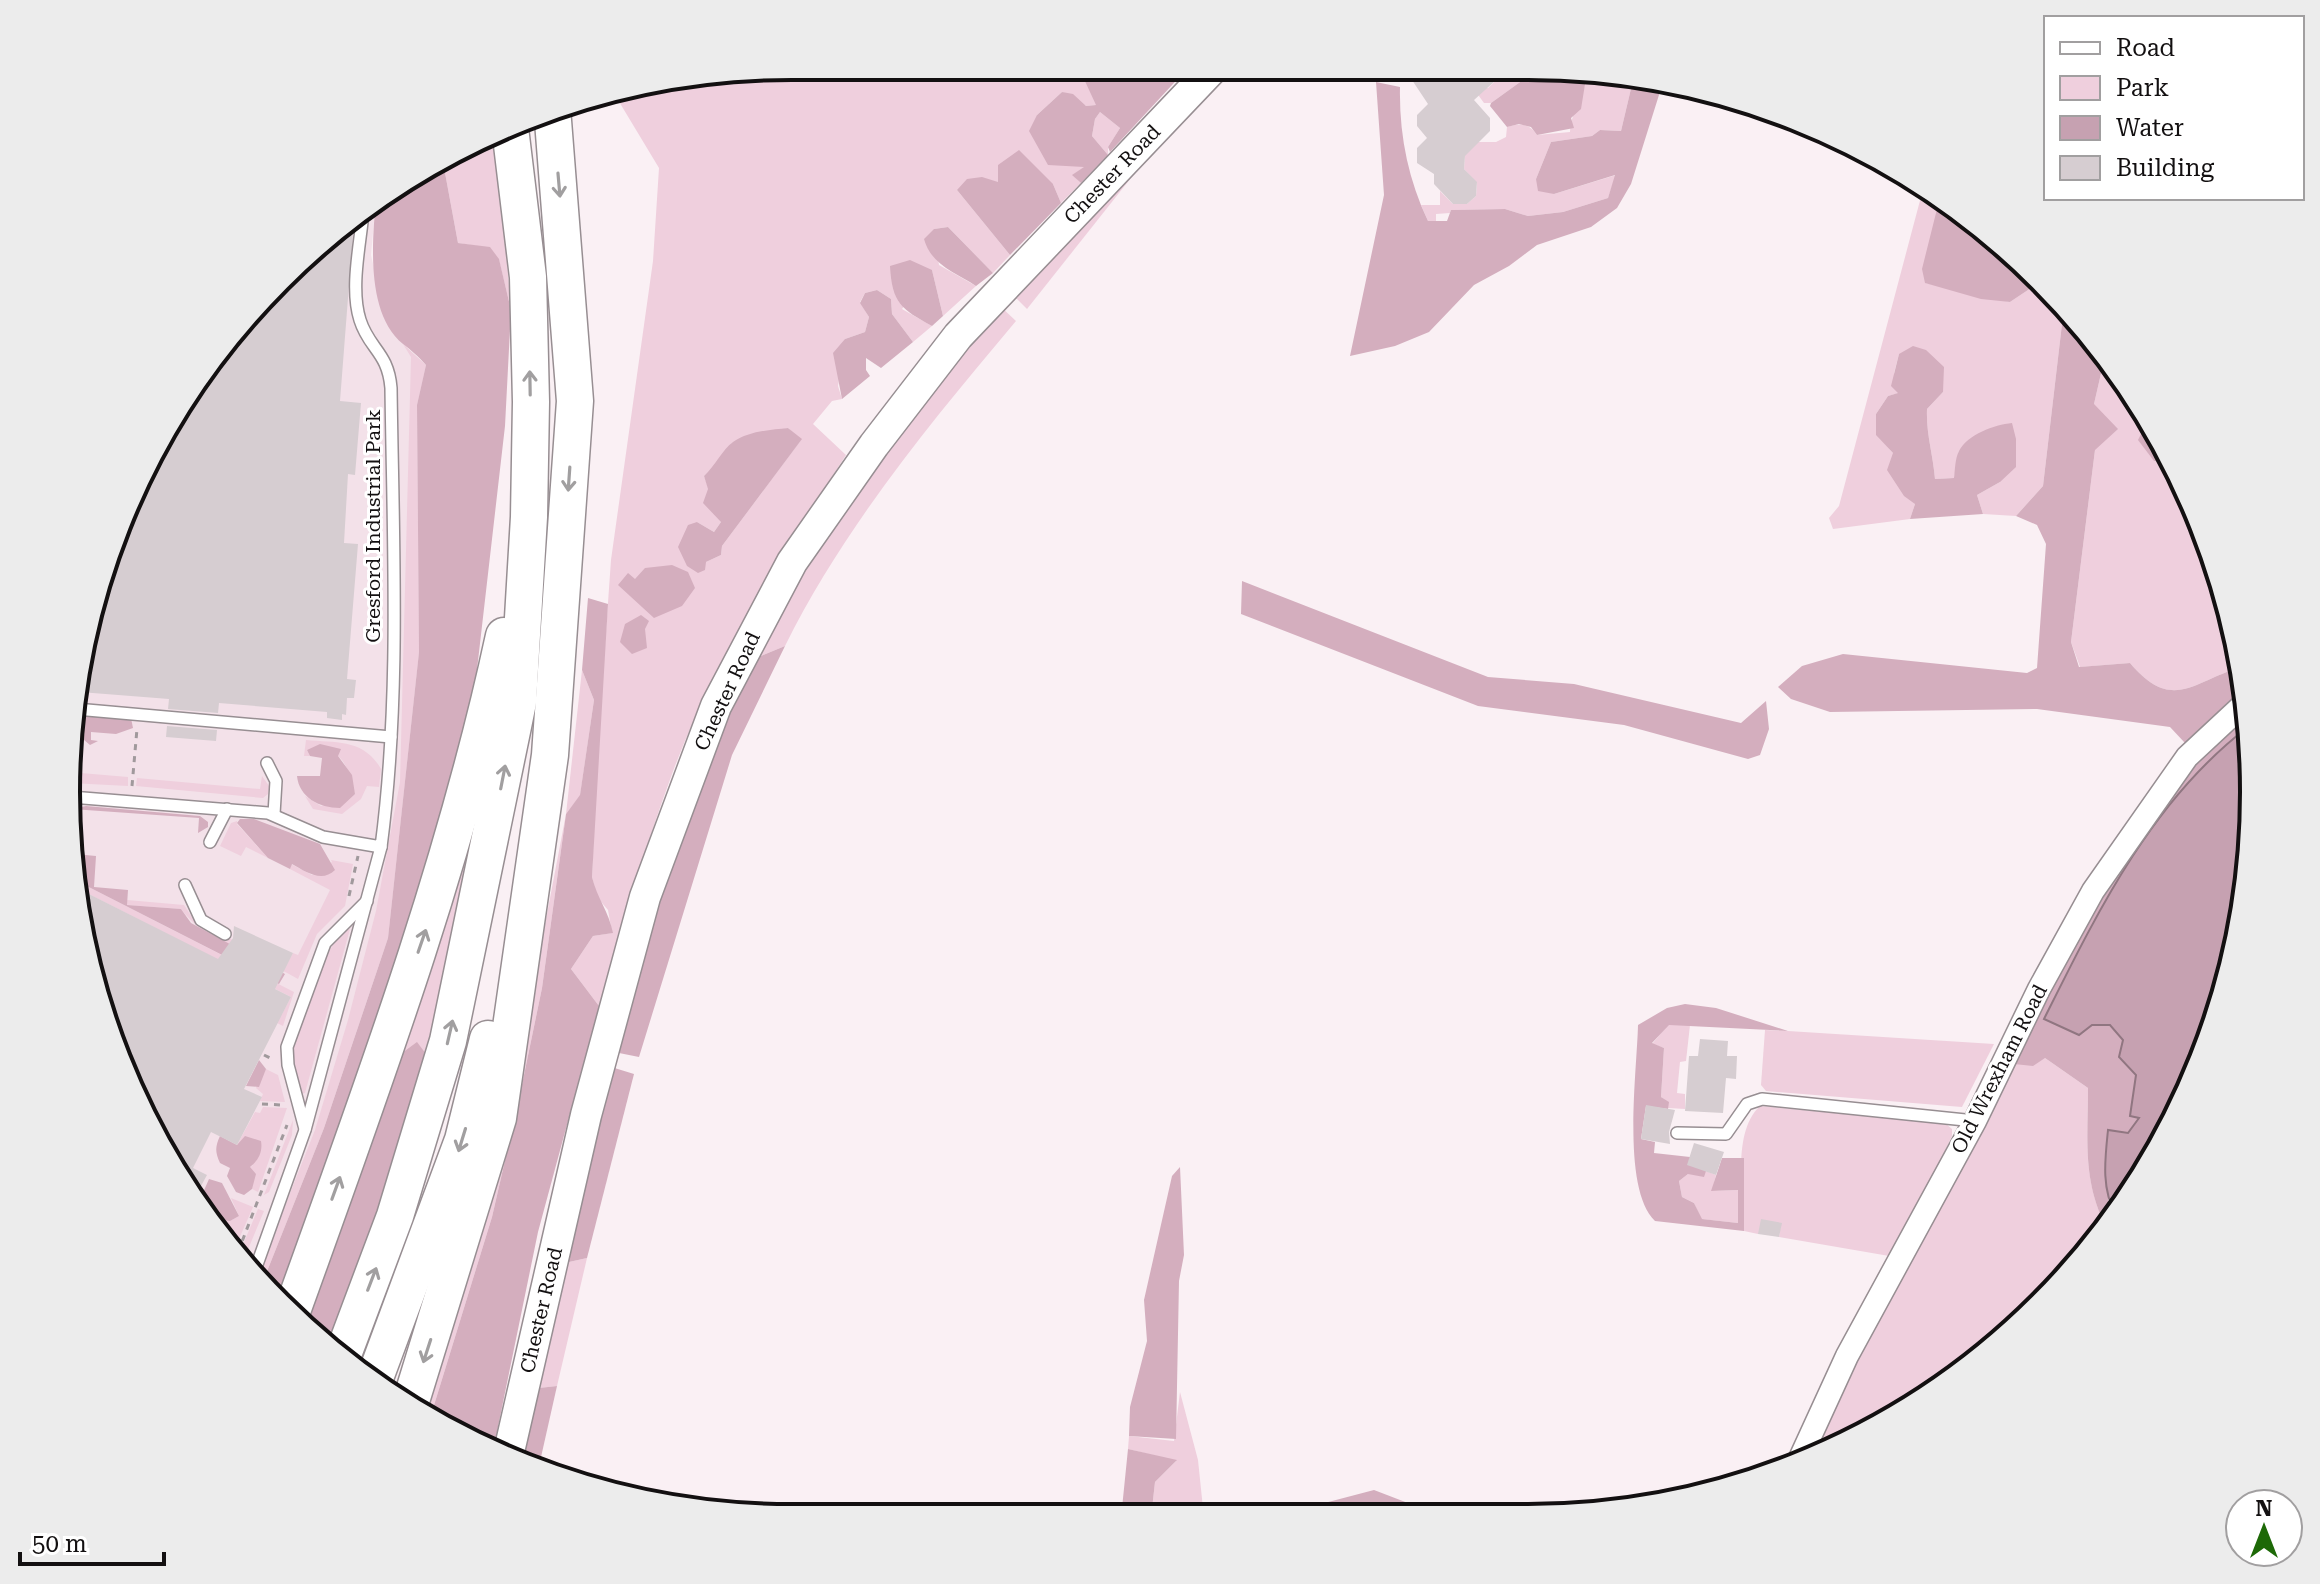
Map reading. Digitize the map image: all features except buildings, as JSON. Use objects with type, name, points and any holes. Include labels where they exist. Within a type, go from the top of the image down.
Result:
[{"type":"highway","points":[[413,1395],[498,1118],[550,755],[575,401],[553,122]]},
{"type":"highway","points":[[346,1346],[395,1216],[448,1041],[518,702],[529,517],[528,277],[511,138]]},
{"type":"highway","points":[[296,1301],[437,897],[487,714],[529,517]]},
{"type":"highway","points":[[378,1371],[463,1140],[535,847]]},
{"type":"main road","name":"Chester Road","points":[[510,1446],[586,1115],[645,897],[716,706],[792,562],[874,445],[958,336],[1201,80]]},
{"type":"street","name":"Old Wrexham Road","points":[[1805,1448],[1847,1356],[1975,1121],[2039,989],[2093,891],[2187,757],[2235,712]]},
{"type":"lane","name":"Gresford Industrial Park","points":[[258,1262],[305,1130],[381,847],[391,737],[394,555],[391,388],[386,362],[365,332],[357,308],[362,225]]},
{"type":"lane","points":[[85,710],[391,737]]},
{"type":"lane","points":[[267,763],[276,781],[274,814]]},
{"type":"lane","points":[[80,798],[274,814],[323,837],[381,847]]},
{"type":"lane","points":[[210,842],[227,809]]},
{"type":"lane","points":[[185,885],[201,920],[225,934]]},
{"type":"lane","points":[[305,1130],[288,1065],[287,1047],[320,953],[369,898]]},
{"type":"lane","points":[[1677,1133],[1726,1134],[1747,1104],[1762,1099],[1975,1121]]},
{"type":"path","points":[[130,801],[138,714]]},
{"type":"path","points":[[344,923],[360,844]]},
{"type":"path","points":[[262,1104],[288,1105]]},
{"type":"path","points":[[242,1243],[291,1116]]},
{"type":"shaded area","points":[[1084,80],[1177,80],[1110,152],[1108,147],[1120,128],[1100,112],[1095,119],[1092,136],[1108,155],[1081,183],[1072,175],[1084,167],[1048,165],[1029,131],[1037,115],[1062,92],[1073,94],[1086,106],[1096,105]]},
{"type":"shaded area","points":[[1523,80],[1585,83],[1581,109],[1571,118],[1574,128],[1537,135],[1531,127],[1519,124],[1507,127],[1490,106]]},
{"type":"shaded area","points":[[1376,82],[1400,87],[1401,122],[1410,173],[1428,221],[1447,221],[1451,210],[1505,209],[1528,216],[1563,212],[1608,198],[1615,175],[1554,194],[1538,191],[1536,179],[1551,142],[1592,136],[1600,130],[1621,131],[1631,88],[1660,93],[1631,184],[1617,208],[1591,227],[1537,245],[1509,266],[1474,285],[1429,332],[1395,346],[1350,356],[1384,195]]},
{"type":"shaded area","points":[[1019,150],[1053,184],[1061,203],[1010,255],[957,190],[967,179],[982,177],[998,182],[998,165]]},
{"type":"shaded area","points":[[445,170],[458,243],[490,247],[499,259],[511,310],[505,426],[472,713],[429,888],[283,1289],[267,1272],[324,1128],[388,938],[419,652],[417,405],[426,365],[391,331],[383,315],[374,276],[375,216]]},
{"type":"shaded area","points":[[1937,209],[1997,257],[2030,288],[2010,302],[1981,299],[1925,283],[1922,269]]},
{"type":"shaded area","points":[[375,216],[371,255],[384,314],[403,344],[426,365],[419,652],[388,938],[267,1271],[227,1225],[175,1148],[153,1107],[118,1021],[104,976],[86,885],[80,792],[86,699],[104,608],[118,563],[153,477],[175,436],[200,396],[257,323],[323,257]]},
{"type":"shaded area","points":[[948,227],[993,273],[976,286],[938,262],[927,248],[924,239],[934,229]]},
{"type":"shaded area","points":[[910,260],[932,270],[943,316],[932,326],[900,304],[893,289],[890,266]]},
{"type":"shaded area","points":[[877,290],[891,299],[892,314],[913,342],[881,368],[866,358],[866,370],[870,376],[842,399],[833,353],[845,339],[865,332],[869,317],[860,303],[865,293]]},
{"type":"shaded area","points":[[2062,322],[2102,371],[2094,404],[2118,429],[2095,450],[2071,642],[2079,667],[2130,663],[2159,687],[2172,690],[2197,685],[2229,672],[2234,697],[2185,743],[2170,727],[2037,709],[1830,712],[1791,699],[1778,687],[1802,666],[1843,654],[2027,673],[2037,668],[2046,544],[2037,525],[2016,516],[2043,486]]},
{"type":"shaded area","points":[[1913,346],[1926,350],[1944,367],[1943,392],[1927,409],[1935,479],[1954,478],[1958,454],[1975,435],[2012,423],[2016,439],[2016,467],[2000,482],[1977,495],[1983,514],[1910,519],[1915,504],[1904,496],[1887,470],[1893,453],[1876,435],[1876,414],[1888,396],[1898,393],[1891,386],[1899,354]]},
{"type":"shaded area","points":[[788,428],[802,439],[722,546],[721,555],[706,562],[705,570],[698,573],[687,566],[678,547],[688,525],[697,522],[714,532],[721,522],[703,503],[708,489],[704,476],[729,445],[739,438]]},
{"type":"shaded area","points":[[2142,432],[2159,462],[2154,461],[2138,440]]},
{"type":"shaded area","points":[[672,565],[688,572],[695,588],[682,606],[654,618],[618,585],[628,573],[635,579],[645,568]]},
{"type":"shaded area","points":[[1242,581],[1488,677],[1574,684],[1741,723],[1766,701],[1769,729],[1760,755],[1748,759],[1624,725],[1478,706],[1241,614]]},
{"type":"shaded area","points":[[588,598],[608,604],[592,877],[613,933],[593,936],[571,969],[599,1006],[538,1232],[495,1439],[433,1407],[492,1217],[542,988],[566,814],[580,795],[594,700],[582,670]]},
{"type":"shaded area","points":[[641,615],[649,621],[645,629],[647,648],[632,654],[620,642],[625,624]]},
{"type":"shaded area","points":[[785,646],[732,755],[639,1057],[614,1052],[686,812],[751,660]]},
{"type":"shaded area","points":[[85,713],[131,718],[133,728],[116,734],[91,732],[91,740],[98,741],[90,745],[83,739]]},
{"type":"shaded area","points":[[2236,719],[2237,737],[2176,796],[2044,1019],[2079,1035],[2092,1025],[2110,1025],[2123,1040],[2119,1058],[2136,1074],[2130,1116],[2139,1118],[2128,1134],[2108,1131],[2109,1203],[2100,1215],[2090,1176],[2088,1088],[2045,1058],[2033,1066],[2014,1064],[2042,991],[2152,811]]},
{"type":"shaded area","points":[[320,744],[341,749],[338,756],[352,775],[355,794],[340,808],[311,800],[299,783],[297,776],[320,776],[322,758],[310,756],[307,750]]},
{"type":"shaded area","points":[[81,807],[200,816],[208,822],[208,827],[198,833],[199,818],[81,810]]},
{"type":"shaded area","points":[[240,819],[254,819],[320,844],[335,870],[319,876],[292,864],[290,869],[268,858],[237,823]]},
{"type":"shaded area","points":[[83,855],[96,856],[94,887],[128,890],[127,905],[181,909],[191,923],[285,974],[279,984],[86,886]]},
{"type":"shaded area","points":[[1685,1004],[1716,1008],[1788,1031],[1669,1025],[1652,1043],[1664,1048],[1661,1097],[1669,1102],[1668,1109],[1646,1106],[1641,1139],[1655,1142],[1654,1153],[1690,1157],[1706,1171],[1704,1177],[1688,1174],[1679,1181],[1682,1197],[1694,1203],[1702,1219],[1738,1223],[1738,1190],[1711,1191],[1722,1158],[1744,1158],[1744,1231],[1655,1221],[1644,1205],[1638,1183],[1633,1128],[1638,1025],[1667,1008]]},
{"type":"shaded area","points":[[417,1042],[429,1058],[336,1338],[307,1312],[394,1059]]},
{"type":"shaded area","points":[[259,1060],[266,1069],[259,1087],[246,1086]]},
{"type":"shaded area","points":[[608,1066],[634,1074],[587,1258],[569,1262],[559,1258]]},
{"type":"shaded area","points":[[220,1136],[237,1145],[245,1136],[261,1141],[259,1156],[250,1167],[256,1174],[252,1189],[244,1195],[236,1192],[227,1176],[230,1168],[218,1159],[216,1150]]},
{"type":"shaded area","points":[[1180,1167],[1184,1255],[1179,1281],[1176,1439],[1129,1436],[1130,1407],[1147,1341],[1144,1300],[1172,1176]]},
{"type":"shaded area","points":[[209,1179],[222,1183],[239,1216],[230,1221],[224,1220],[203,1192]]},
{"type":"shaded area","points":[[557,1386],[541,1458],[518,1449],[530,1389]]},
{"type":"shaded area","points":[[1128,1449],[1177,1460],[1155,1482],[1153,1504],[1122,1504]]},
{"type":"shaded area","points":[[1374,1490],[1410,1504],[1321,1504]]},
{"type":"green space","points":[[1085,80],[1097,105],[1086,106],[1062,92],[1037,115],[1085,167],[1073,175],[1081,183],[1061,203],[1053,184],[999,182],[957,190],[1010,255],[993,273],[948,227],[934,229],[939,265],[976,286],[943,316],[932,270],[902,309],[932,326],[913,342],[892,314],[891,299],[877,290],[865,293],[860,302],[869,317],[865,332],[845,339],[838,386],[842,399],[832,401],[813,424],[846,455],[750,610],[689,732],[652,831],[599,1006],[571,969],[593,936],[612,933],[608,910],[597,897],[592,877],[597,759],[611,560],[653,261],[659,168],[619,102],[699,86],[745,82]],"holes":[[[788,428],[801,440],[722,546],[721,555],[706,562],[697,522],[714,532],[721,522],[704,476],[718,464],[732,443]]]},
{"type":"green space","points":[[1496,80],[1523,80],[1491,103],[1484,103],[1471,85],[1488,88]]},
{"type":"green space","points":[[1585,83],[1631,88],[1621,131],[1600,130],[1592,136],[1551,142],[1536,179],[1554,194],[1616,175],[1608,198],[1563,212],[1528,216],[1505,209],[1451,210],[1450,213],[1436,214],[1436,221],[1428,221],[1421,205],[1440,205],[1440,191],[1453,204],[1467,204],[1476,196],[1477,183],[1464,169],[1465,154],[1478,142],[1496,142],[1506,137],[1507,127],[1516,125],[1527,126],[1537,135],[1570,132]]},
{"type":"green space","points":[[1100,112],[1120,128],[1108,147],[1108,155],[1092,136],[1095,119]]},
{"type":"green space","points":[[497,144],[511,310],[499,260],[490,248],[458,243],[445,170]]},
{"type":"green space","points":[[1142,164],[1027,309],[1011,293]]},
{"type":"green space","points":[[1921,198],[1937,210],[1926,283],[2010,302],[2030,288],[2062,322],[2043,486],[2016,516],[1983,514],[1977,495],[2000,482],[1959,451],[1954,478],[1935,479],[1927,409],[1943,392],[1899,354],[1894,373],[1899,393],[1888,396],[1876,414],[1877,435],[1893,453],[1915,504],[1910,519],[1833,529],[1829,518],[1839,506]]},
{"type":"green space","points":[[1000,306],[1016,321],[891,477],[834,559],[785,646],[751,660],[839,511]]},
{"type":"green space","points":[[403,344],[426,365],[417,405],[419,652],[388,938],[324,1128],[267,1272],[261,1266],[315,1130],[348,1020],[376,911],[400,782],[411,357]]},
{"type":"green space","points":[[2102,371],[2145,436],[2154,461],[2159,462],[2186,520],[2216,608],[2229,672],[2197,685],[2172,690],[2159,687],[2145,678],[2130,663],[2080,667],[2071,642],[2095,450],[2094,404]]},
{"type":"green space","points":[[582,670],[594,700],[580,796],[566,814]]},
{"type":"green space","points":[[306,740],[349,744],[366,752],[381,769],[379,787],[367,786],[361,799],[342,814],[313,809],[305,796],[321,806],[355,794],[342,760],[320,749],[307,750],[310,756],[304,756]]},
{"type":"green space","points":[[81,773],[128,777],[128,786],[80,784]]},
{"type":"green space","points":[[262,776],[269,786],[268,794],[263,798],[136,786],[137,778],[260,789]]},
{"type":"green space","points":[[566,814],[542,988],[518,1104],[492,1217],[433,1407],[427,1403],[514,1087]]},
{"type":"green space","points":[[237,821],[268,858],[246,847],[241,856],[220,846],[231,823]]},
{"type":"green space","points":[[460,849],[479,852],[455,982],[376,1235],[394,1059]]},
{"type":"green space","points":[[331,860],[353,864],[345,906],[317,934],[298,979],[221,942],[193,922],[181,909],[127,905],[127,900],[184,905],[194,920],[285,967],[293,953],[298,955],[330,890],[290,869],[291,864],[312,875]]},
{"type":"green space","points":[[86,886],[294,992],[283,1026],[269,1019],[282,1014],[291,997],[87,893]]},
{"type":"green space","points":[[350,929],[305,1093],[302,1094],[291,1057],[295,1033],[323,962],[341,935]]},
{"type":"green space","points":[[1668,1025],[1690,1025],[1686,1061],[1680,1062],[1677,1093],[1685,1094],[1685,1109],[1668,1108],[1668,1102],[1661,1097],[1664,1048],[1652,1044]]},
{"type":"green space","points":[[1765,1030],[1994,1044],[1962,1107],[1766,1091],[1761,1085]]},
{"type":"green space","points":[[2045,1058],[2088,1088],[2090,1175],[2101,1215],[2031,1295],[1961,1357],[1884,1409],[1815,1443],[1882,1312],[2014,1064]]},
{"type":"green space","points":[[266,1069],[278,1075],[285,1102],[260,1101],[263,1094],[256,1088]]},
{"type":"green space","points":[[1760,1106],[1945,1123],[1952,1129],[1952,1136],[1895,1257],[1779,1237],[1781,1223],[1758,1234],[1744,1231],[1742,1148],[1751,1118]]},
{"type":"green space","points":[[263,1107],[287,1108],[258,1192],[252,1189],[250,1167],[253,1165],[237,1145],[255,1112],[260,1113]]},
{"type":"green space","points":[[293,1120],[292,1135],[269,1192],[264,1195]]},
{"type":"green space","points":[[1706,1171],[1716,1175],[1712,1191],[1739,1190],[1738,1223],[1701,1219],[1694,1203],[1682,1197],[1679,1181],[1688,1174]]},
{"type":"green space","points":[[231,1198],[253,1207],[239,1239],[224,1220],[239,1216]]},
{"type":"green space","points":[[258,1209],[264,1211],[248,1250],[243,1244]]},
{"type":"green space","points":[[559,1258],[569,1262],[587,1258],[557,1386],[531,1389]]},
{"type":"green space","points":[[1180,1392],[1198,1460],[1203,1504],[1153,1504],[1155,1482],[1176,1461],[1128,1449],[1129,1436],[1174,1441]]},
{"type":"water","points":[[2237,736],[2240,792],[2234,885],[2216,976],[2186,1064],[2167,1107],[2110,1202],[2105,1163],[2108,1130],[2128,1133],[2139,1118],[2130,1116],[2136,1075],[2119,1057],[2123,1040],[2110,1025],[2092,1025],[2079,1035],[2044,1019],[2106,900],[2130,861],[2183,789]]}]
